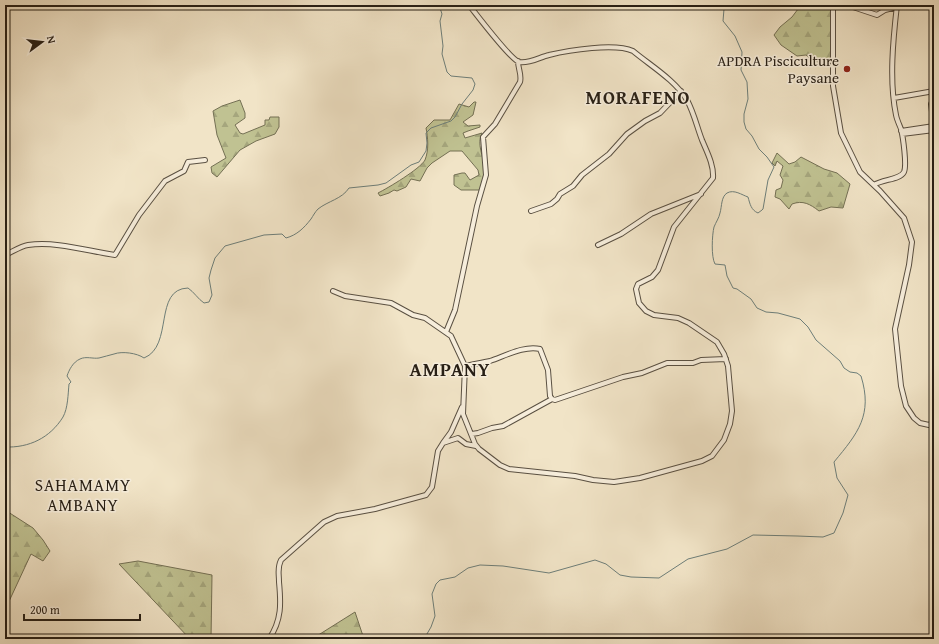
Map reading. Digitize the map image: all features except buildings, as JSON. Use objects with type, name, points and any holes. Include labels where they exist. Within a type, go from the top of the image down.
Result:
[{"type":"street","points":[[333,291],[345,296],[391,303],[413,315],[425,318],[451,336],[465,366],[463,414],[476,446],[500,465],[509,469],[614,482],[640,478],[702,461],[712,456],[724,440],[730,424],[732,411],[728,366],[717,342],[689,323],[678,318],[658,316],[646,311],[639,302],[636,289],[638,284],[652,277],[658,270],[674,228],[702,194],[712,178],[713,172],[691,108],[681,91],[628,48],[594,48],[549,55],[526,62],[518,62],[469,5]]},
{"type":"street","points":[[833,5],[833,86],[841,133],[860,172],[904,218],[912,242],[909,265],[895,329],[901,386],[906,406],[914,418],[920,423],[929,425],[934,422]]},
{"type":"street","points":[[852,5],[853,7],[877,15],[885,10],[897,6],[893,56],[894,98],[896,116],[901,133],[905,167],[903,173],[898,177],[879,182],[874,185]]},
{"type":"street","points":[[446,332],[455,310],[477,206],[486,175],[483,137],[495,124],[520,82],[521,76],[518,68],[518,62]]},
{"type":"street","points":[[531,211],[551,204],[560,194],[573,186],[582,175],[609,154],[627,134],[645,121],[660,113],[681,91]]},
{"type":"street","points":[[894,98],[934,91]]},
{"type":"street","points":[[901,133],[934,130],[930,104]]},
{"type":"street","points":[[901,133],[934,126]]},
{"type":"street","points":[[5,255],[27,245],[64,246],[115,255],[139,215],[165,181],[184,171],[188,162],[205,160]]},
{"type":"street","points":[[598,245],[621,234],[651,214],[702,194]]},
{"type":"street","points":[[465,366],[489,361],[517,351],[536,348],[540,349],[548,370],[552,399]]},
{"type":"street","points":[[472,434],[503,426],[552,399],[555,400],[667,364],[726,359]]},
{"type":"street","points":[[269,639],[275,630],[280,610],[278,568],[281,560],[324,522],[337,516],[375,509],[426,495],[432,487],[438,451],[451,432],[463,405]]},
{"type":"street","points":[[443,443],[458,438],[466,444],[476,446]]},
{"type":"green space","points":[[801,5],[831,5],[831,66],[812,60],[806,55],[797,56],[781,45],[774,35],[780,27],[792,17]]},
{"type":"green space","points":[[240,100],[245,113],[245,118],[235,125],[240,133],[243,134],[265,125],[265,120],[269,120],[270,117],[279,117],[279,127],[275,134],[256,141],[240,150],[217,177],[212,173],[211,167],[226,158],[217,135],[213,111],[222,106]]},
{"type":"green space","points":[[476,102],[473,115],[463,122],[468,126],[480,125],[480,127],[463,133],[465,138],[482,133],[480,137],[480,146],[484,171],[483,182],[480,190],[461,190],[454,185],[454,175],[465,173],[470,180],[479,175],[478,170],[462,151],[450,151],[427,168],[420,181],[411,179],[406,187],[380,196],[378,193],[411,173],[425,160],[428,144],[426,128],[434,120],[450,120],[459,104],[469,107]]},
{"type":"green space","points":[[777,153],[789,164],[795,162],[801,157],[824,169],[837,173],[850,184],[843,208],[831,207],[819,211],[800,202],[792,204],[789,209],[780,199],[775,197],[776,190],[781,188],[783,180],[780,175],[783,166],[777,161],[775,166],[772,163]]},
{"type":"green space","points":[[5,510],[33,528],[50,551],[43,561],[31,554],[5,610]]},
{"type":"green space","points":[[138,561],[212,575],[211,639],[190,639],[119,564]]},
{"type":"green space","points":[[355,612],[364,639],[312,639]]},
{"type":"waterway","points":[[5,447],[22,446],[38,440],[52,431],[58,424],[65,413],[67,405],[69,384],[71,382],[67,376],[75,362],[82,358],[99,358],[117,353],[134,354],[144,358],[153,352],[159,342],[167,307],[171,298],[177,291],[188,288],[204,303],[209,302],[212,295],[209,278],[211,270],[215,258],[225,246],[264,235],[282,234],[286,238],[290,237],[303,228],[318,209],[343,195],[349,188],[386,183],[411,165],[419,162],[426,151],[426,133],[431,128],[451,121],[473,90],[475,84],[472,78],[451,76],[447,72],[442,54],[443,46],[440,21],[442,14],[439,5]]},
{"type":"waterway","points":[[424,639],[435,616],[432,594],[436,584],[440,580],[455,577],[468,568],[480,565],[503,566],[549,573],[595,560],[606,564],[620,575],[659,578],[688,559],[727,549],[753,535],[823,537],[834,533],[843,513],[848,495],[837,478],[834,462],[850,442],[861,423],[865,402],[861,376],[844,368],[840,361],[816,340],[808,327],[800,319],[778,313],[766,312],[757,308],[751,299],[737,289],[733,288],[727,276],[725,265],[715,264],[714,261],[712,246],[713,231],[720,215],[722,202],[725,195],[732,192],[748,197],[752,208],[758,213],[763,209],[768,180],[774,167],[759,149],[752,136],[746,129],[744,122],[744,114],[748,99],[747,82],[741,70],[742,52],[735,36],[723,21],[724,9],[728,5]]},
{"type":"place","name":"APDRA Pisciculture Paysane","points":[[847,69]]},
{"type":"district","name":"MORAFENO","points":[[638,97]]},
{"type":"district","name":"AMPANY","points":[[450,369]]},
{"type":"district","name":"SAHAMAMY AMBANY","points":[[83,494]]}]
